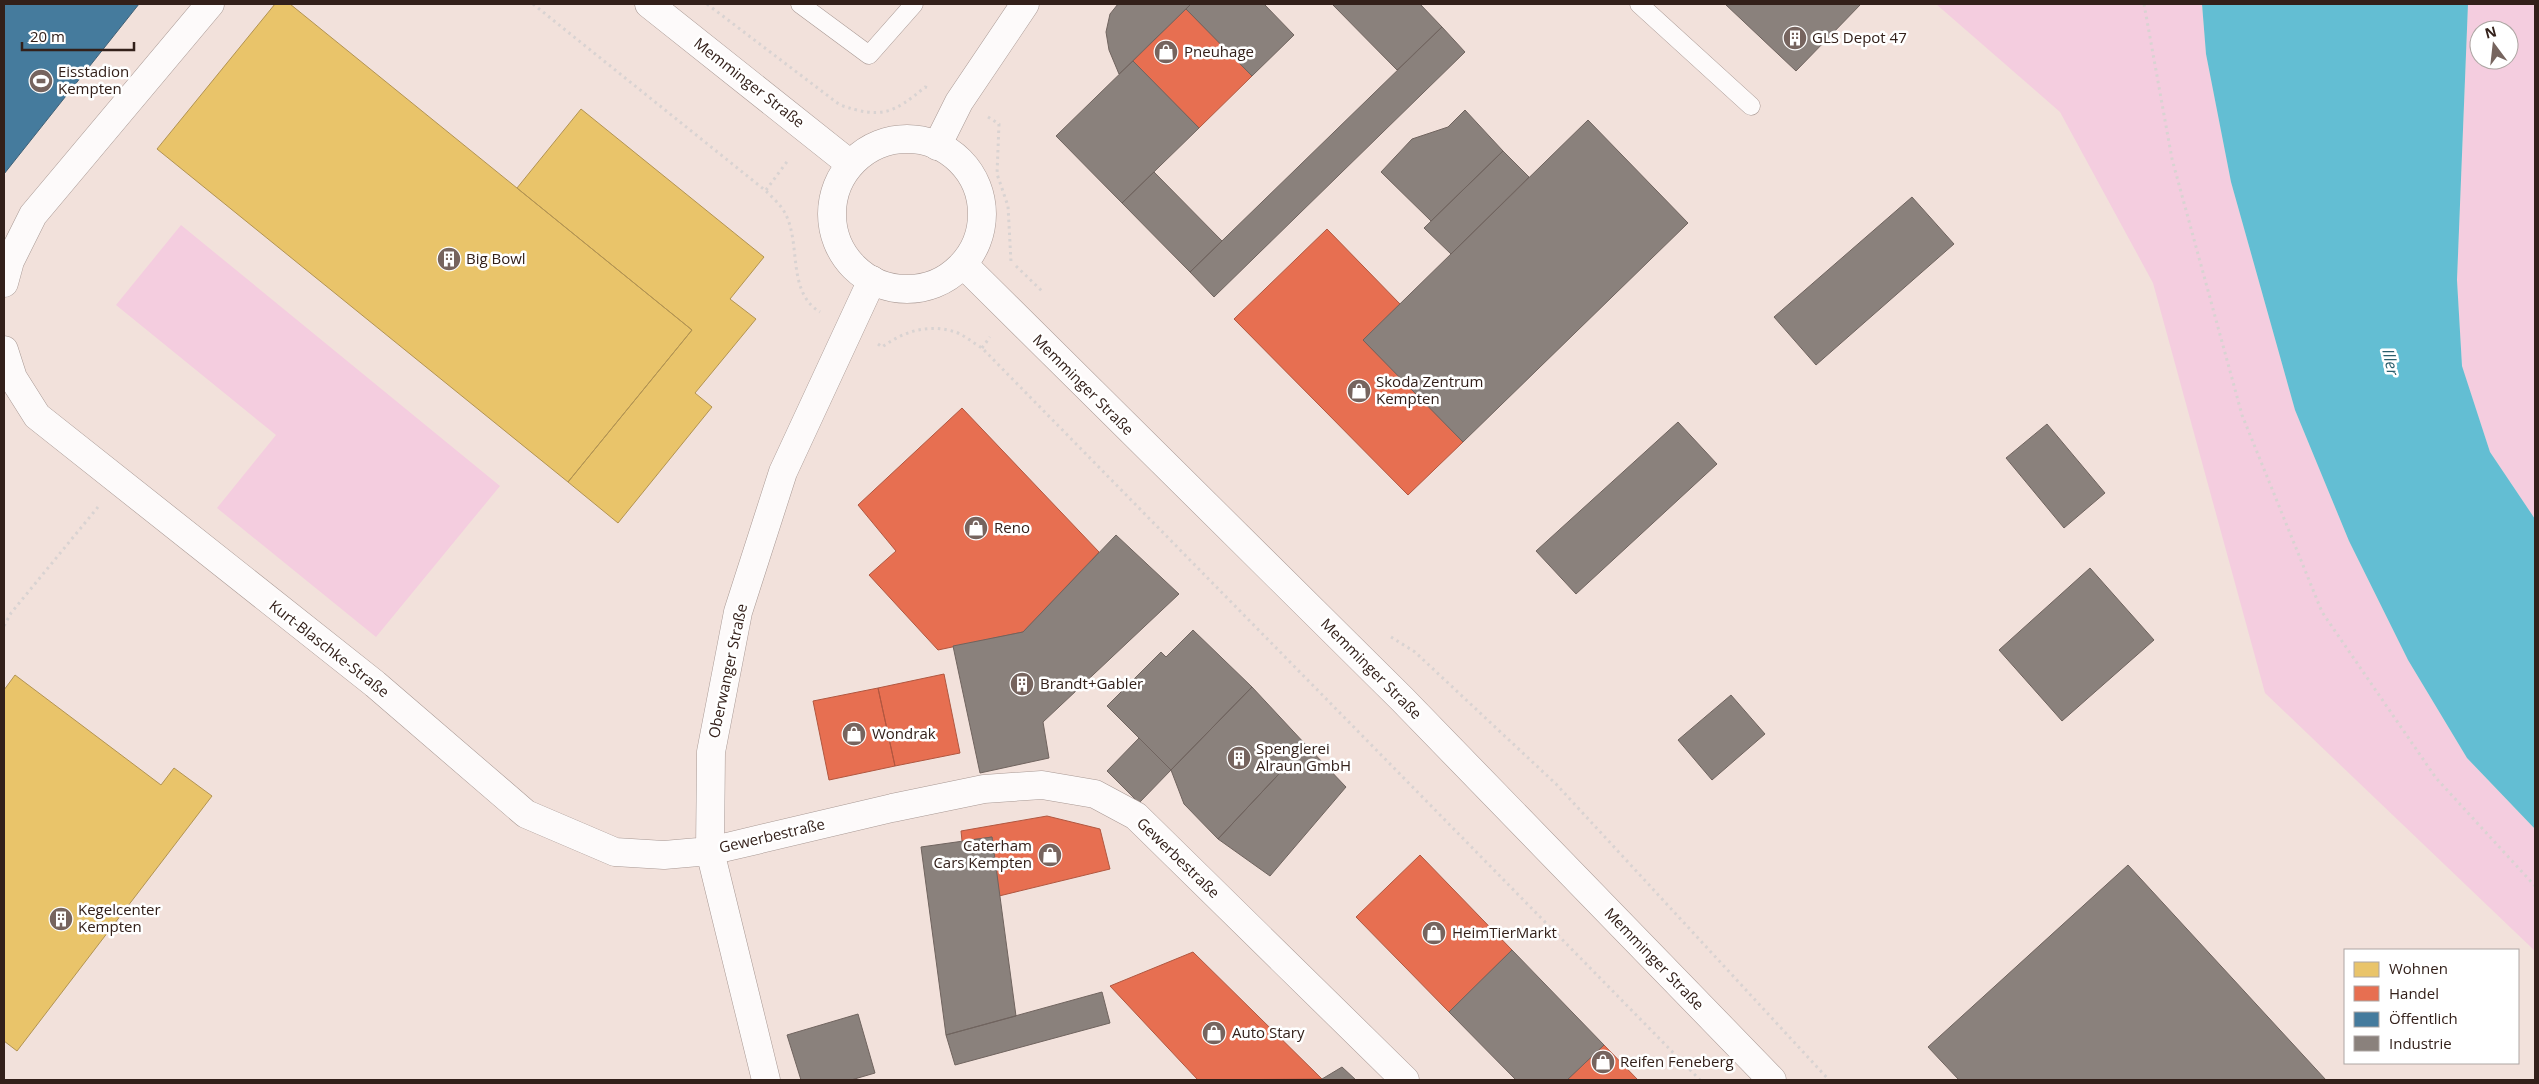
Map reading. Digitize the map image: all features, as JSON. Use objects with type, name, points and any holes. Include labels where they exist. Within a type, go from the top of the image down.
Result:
[{"type":"street","points":[[4,283],[10,261],[33,215],[210,4]]},
{"type":"street","name":"Memminger Straße","points":[[648,4],[849,163]]},
{"type":"street","points":[[937,146],[960,102],[1025,4]]},
{"type":"street","points":[[900,139],[937,146],[950,154],[968,173],[981,202],[975,249],[964,265],[952,276],[935,285],[920,288],[897,288],[872,280],[848,258],[840,245],[832,217],[832,194],[849,163],[862,151],[900,139]]},
{"type":"street","name":"Memminger Straße","points":[[964,265],[1402,699],[1772,1080]]},
{"type":"street","name":"Oberwanger Straße","points":[[766,1080],[710,851],[711,752],[738,612],[783,472],[872,280]]},
{"type":"street","name":"Kurt-Blaschke-Straße","points":[[4,350],[13,378],[37,416],[118,482],[376,684],[526,814],[615,852],[664,856],[710,851]]},
{"type":"street","name":"Gewerbestraße","points":[[710,851],[892,808],[984,789],[1042,785],[1095,794],[1136,816],[1405,1080]]},
{"type":"lane","points":[[800,4],[869,55],[914,4]]},
{"type":"lane","points":[[1639,4],[1751,106]]},
{"type":"path","points":[[533,4],[766,190],[786,214],[794,240],[796,268],[802,293],[817,311],[882,347],[895,338],[919,329],[953,331],[982,348],[1700,1080]]},
{"type":"path","points":[[708,4],[840,104],[861,112],[886,113],[908,101],[925,87],[960,102],[999,124],[997,174],[1008,206],[1010,260],[1046,295]]},
{"type":"path","points":[[2144,4],[2172,160],[2242,415],[2322,612],[2436,778],[2535,886]]},
{"type":"path","points":[[4,626],[11,614],[118,482]]},
{"type":"path","points":[[1383,633],[1415,652],[1556,784],[1829,1080]]},
{"type":"shaded area","points":[[1936,4],[2202,4],[2206,54],[2231,182],[2295,410],[2349,541],[2408,660],[2467,758],[2535,829],[2535,951],[2265,693],[2153,283],[2060,112]]},
{"type":"shaded area","points":[[2468,4],[2535,4],[2535,519],[2490,452],[2462,367],[2457,280]]},
{"type":"shaded area","points":[[181,225],[500,486],[376,637],[217,508],[276,435],[116,305]]},
{"type":"water","name":"Iller","points":[[2202,4],[2468,4],[2457,280],[2462,366],[2490,452],[2535,519],[2535,829],[2467,758],[2408,660],[2349,541],[2295,410],[2231,182],[2206,54]]},
{"type":"building: Wohnen","name":"Big Bowl","points":[[275,4],[290,4],[692,330],[568,482],[157,149]]},
{"type":"building: Wohnen","points":[[581,109],[764,257],[730,299],[756,319],[695,393],[712,407],[618,523],[568,482],[692,330],[517,188]]},
{"type":"building: Wohnen","name":"Kegelcenter Kempten","points":[[15,675],[161,785],[174,768],[212,796],[17,1051],[4,1041],[4,690]]},
{"type":"building: Handel","points":[[1186,9],[1252,76],[1199,128],[1133,61]]},
{"type":"building: Handel","name":"Skoda Zentrum Kempten","points":[[1327,229],[1400,304],[1363,340],[1463,442],[1408,495],[1234,319]]},
{"type":"building: Handel","name":"Reno","points":[[962,408],[1099,552],[1023,632],[938,650],[869,575],[896,551],[858,505]]},
{"type":"building: Handel","points":[[944,674],[960,753],[895,766],[878,688]]},
{"type":"building: Handel","name":"Wondrak","points":[[878,688],[895,766],[829,780],[813,701]]},
{"type":"building: Handel","name":"Caterham Cars Kempten","points":[[1047,816],[1100,829],[1110,869],[999,896],[992,837],[962,841],[961,831]]},
{"type":"building: Handel","name":"HeimTierMarkt","points":[[1420,855],[1512,950],[1449,1012],[1356,917]]},
{"type":"building: Handel","name":"Auto Stary","points":[[1193,952],[1322,1079],[1198,1080],[1110,986]]},
{"type":"building: Handel","name":"Reifen Feneberg","points":[[1604,1045],[1638,1080],[1567,1080]]},
{"type":"building: Öffentlich","name":"Eisstadion Kempten","points":[[4,4],[139,4],[4,174]]},
{"type":"building: Industrie","points":[[1118,4],[1191,4],[1119,74],[1109,50],[1106,32],[1110,14]]},
{"type":"building: Industrie","points":[[1191,4],[1264,4],[1294,35],[1252,76],[1186,9]]},
{"type":"building: Industrie","points":[[1332,4],[1420,4],[1442,27],[1397,70]]},
{"type":"building: Industrie","name":"GLS Depot 47","points":[[1725,4],[1861,4],[1796,71]]},
{"type":"building: Industrie","points":[[1442,27],[1465,52],[1214,297],[1190,272]]},
{"type":"building: Industrie","points":[[1133,61],[1199,128],[1122,203],[1056,136]]},
{"type":"building: Industrie","points":[[1465,110],[1503,151],[1431,221],[1381,172],[1412,139],[1448,127]]},
{"type":"building: Industrie","points":[[1588,120],[1688,223],[1463,442],[1363,340]]},
{"type":"building: Industrie","points":[[1503,151],[1529,177],[1451,254],[1424,228]]},
{"type":"building: Industrie","points":[[1154,172],[1222,241],[1190,272],[1122,203]]},
{"type":"building: Industrie","points":[[1912,197],[1954,244],[1816,365],[1774,317]]},
{"type":"building: Industrie","points":[[1678,422],[1717,464],[1576,594],[1536,551]]},
{"type":"building: Industrie","points":[[2047,424],[2105,493],[2064,528],[2006,458]]},
{"type":"building: Industrie","name":"Brandt+Gabler","points":[[1116,535],[1179,594],[1043,722],[1049,758],[980,773],[953,646],[1023,632]]},
{"type":"building: Industrie","points":[[2090,568],[2154,640],[2062,721],[1999,650]]},
{"type":"building: Industrie","points":[[1193,630],[1252,687],[1171,770],[1107,706],[1161,652],[1166,657]]},
{"type":"building: Industrie","name":"Spenglerei Alraun GmbH","points":[[1252,687],[1306,745],[1218,839],[1184,804],[1171,770]]},
{"type":"building: Industrie","points":[[1731,695],[1765,734],[1712,780],[1678,740]]},
{"type":"building: Industrie","points":[[1139,738],[1171,770],[1139,803],[1107,771]]},
{"type":"building: Industrie","points":[[1306,745],[1346,787],[1270,876],[1218,839]]},
{"type":"building: Industrie","points":[[992,837],[1016,1016],[946,1035],[921,847]]},
{"type":"building: Industrie","points":[[2128,865],[2326,1080],[1959,1080],[1928,1047]]},
{"type":"building: Industrie","points":[[1512,950],[1604,1045],[1567,1080],[1516,1080],[1449,1012]]},
{"type":"building: Industrie","points":[[1102,992],[1110,1023],[955,1065],[946,1035]]},
{"type":"building: Industrie","points":[[858,1014],[875,1073],[851,1080],[801,1080],[787,1035]]},
{"type":"building: Industrie","points":[[1342,1067],[1356,1080],[1320,1080],[1322,1079]]},
{"type":"place","name":"GLS Depot 47","points":[[1795,38]]},
{"type":"place","name":"Pneuhage","points":[[1166,52]]},
{"type":"place","name":"Eisstadion Kempten","points":[[41,81]]},
{"type":"place","name":"Big Bowl","points":[[449,259]]},
{"type":"place","name":"Skoda Zentrum Kempten","points":[[1359,391]]},
{"type":"place","name":"Reno","points":[[976,528]]},
{"type":"place","name":"Brandt+Gabler","points":[[1022,684]]},
{"type":"place","name":"Wondrak","points":[[854,734]]},
{"type":"place","name":"Spenglerei Alraun GmbH","points":[[1239,758]]},
{"type":"place","name":"Caterham Cars Kempten","points":[[1050,855]]},
{"type":"place","name":"Kegelcenter Kempten","points":[[61,919]]},
{"type":"place","name":"HeimTierMarkt","points":[[1434,933]]},
{"type":"place","name":"Auto Stary","points":[[1214,1033]]},
{"type":"place","name":"Reifen Feneberg","points":[[1603,1062]]}]
